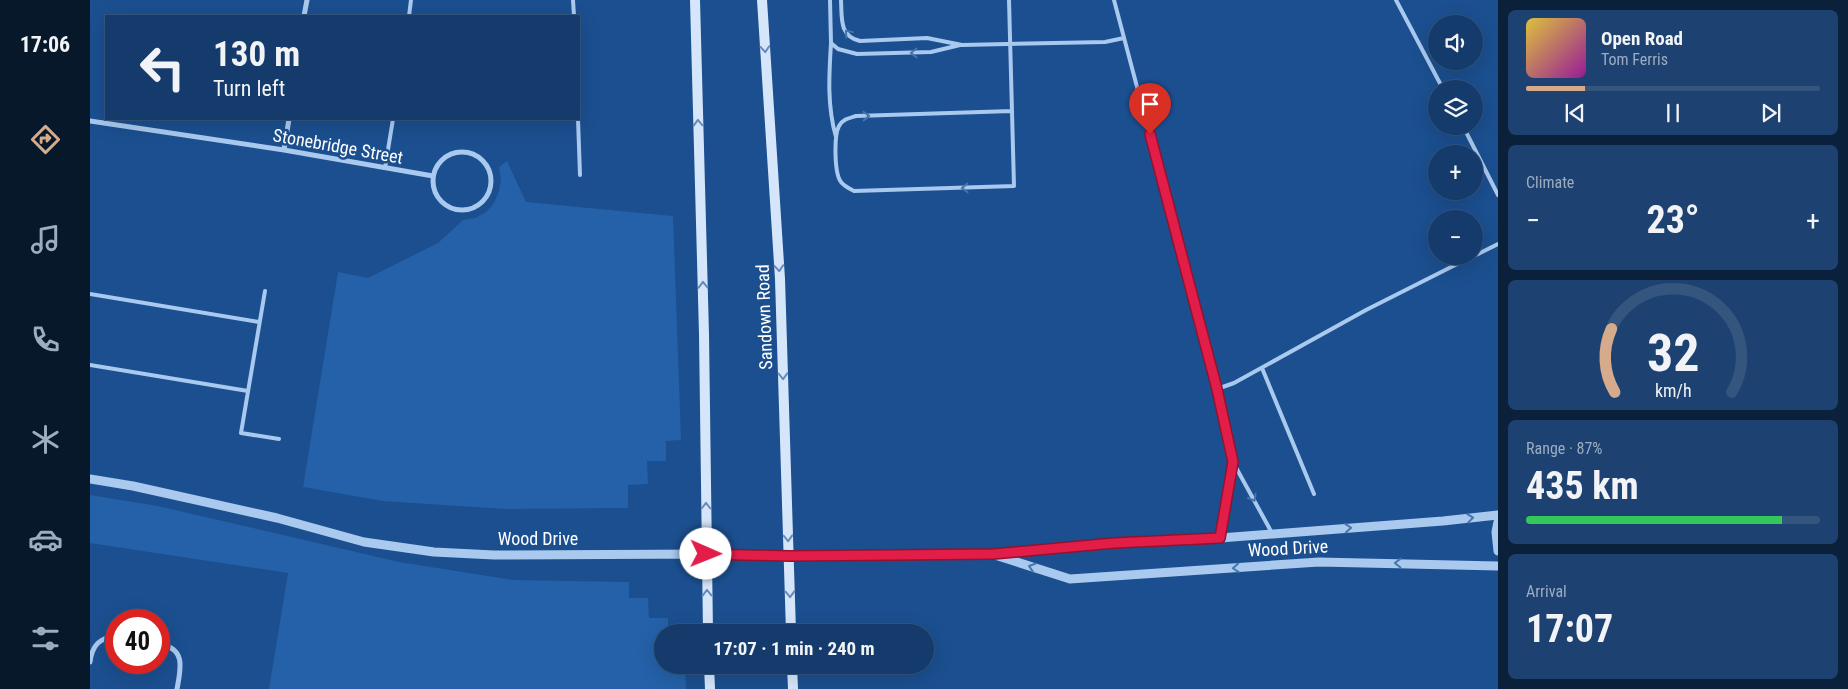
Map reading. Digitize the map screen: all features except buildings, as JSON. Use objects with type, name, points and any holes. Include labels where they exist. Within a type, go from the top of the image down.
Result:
[{"type":"main road","points":[[695,0],[704,353],[708,624]]},
{"type":"main road","name":"Sandown Road","points":[[762,0],[780,279],[791,624]]},
{"type":"main road","points":[[709,674],[710,689]]},
{"type":"main road","points":[[792,674],[793,689]]},
{"type":"street","points":[[304,15],[307,0]]},
{"type":"street","points":[[284,150],[289,120]]},
{"type":"street","name":"Stonebridge Street","points":[[90,121],[284,150],[433,176]]},
{"type":"street","points":[[470,152],[486,164],[490,173],[491,184],[489,193],[483,202],[467,210],[457,210],[449,208],[435,195],[433,176],[441,160],[450,154],[470,152]]},
{"type":"street","name":"Wood Drive","points":[[90,479],[133,486],[257,514],[364,542],[434,552],[494,555],[706,554],[789,556],[993,554],[1114,543],[1220,538],[1443,521],[1498,515]]},
{"type":"street","points":[[1498,522],[1496,536],[1498,551]]},
{"type":"street","name":"Wood Drive","points":[[993,554],[1070,579],[1319,562],[1498,566]]},
{"type":"street","points":[[90,662],[96,643],[105,638]]},
{"type":"street","points":[[170,647],[178,654],[181,662],[177,689]]},
{"type":"lane","points":[[409,15],[411,0]]},
{"type":"lane","points":[[574,0],[574,15]]},
{"type":"lane","points":[[830,0],[829,90],[831,119],[836,137],[838,176],[841,182],[854,191],[1014,186],[1009,0]]},
{"type":"lane","points":[[841,0],[842,25],[847,35],[854,40],[866,42],[927,38],[962,45]]},
{"type":"lane","points":[[1114,0],[1217,389],[1233,462],[1272,534]]},
{"type":"lane","points":[[1396,0],[1438,80]]},
{"type":"lane","points":[[830,43],[838,49],[857,54],[930,52],[962,45],[1105,42],[1124,38]]},
{"type":"lane","points":[[836,137],[840,126],[847,118],[856,116],[1012,111]]},
{"type":"lane","points":[[385,168],[393,120]]},
{"type":"lane","points":[[578,120],[580,175]]},
{"type":"lane","points":[[1468,135],[1498,194]]},
{"type":"lane","points":[[1483,251],[1498,244]]},
{"type":"lane","points":[[1217,389],[1234,383],[1366,310],[1455,265]]},
{"type":"lane","points":[[264,291],[241,433],[279,439]]},
{"type":"lane","points":[[90,294],[259,322]]},
{"type":"lane","points":[[90,365],[248,391]]},
{"type":"lane","points":[[1262,368],[1314,494]]},
{"type":"lane","points":[[1220,538],[1233,462]]},
{"type":"shaded area","points":[[507,161],[526,202],[673,216],[681,440],[666,441],[666,461],[647,461],[648,484],[628,485],[628,508],[504,509],[383,501],[303,487],[338,272],[368,278],[438,243],[463,220],[475,218],[486,212],[494,203],[499,191],[501,179],[499,167]]},
{"type":"shaded area","points":[[90,495],[158,506],[399,562],[513,580],[629,582],[629,598],[648,598],[649,618],[668,618],[668,624],[654,624],[654,674],[685,674],[686,689],[269,689],[288,573],[90,543]]},
{"type":"route","points":[[706,554],[789,556],[993,554],[1114,543],[1220,538],[1233,462],[1217,389],[1150,134]]}]
